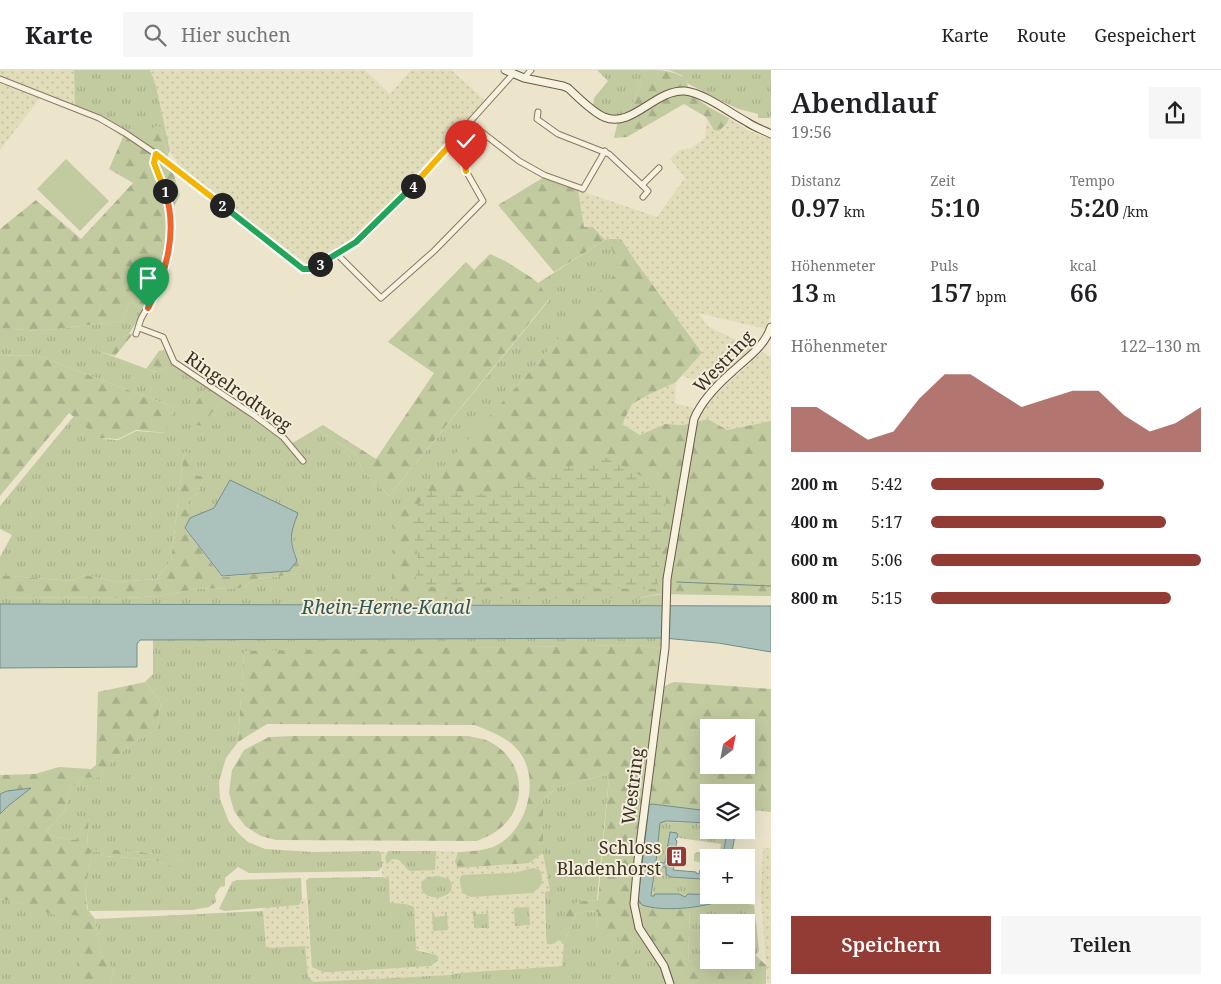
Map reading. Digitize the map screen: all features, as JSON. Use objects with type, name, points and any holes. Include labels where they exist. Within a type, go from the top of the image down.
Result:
[{"type":"main road","points":[[505,70],[524,78],[568,88],[604,117],[624,118],[634,114],[662,96],[676,91],[688,92],[699,95],[749,124],[771,134]]},
{"type":"main road","name":"Westring","points":[[670,984],[664,966],[639,928],[634,904],[665,643],[666,593],[694,418],[706,399],[719,384],[762,344],[771,327]]},
{"type":"street","points":[[524,78],[531,70]]},
{"type":"street","points":[[0,78],[99,118],[156,154],[300,267],[312,269],[356,242],[414,185],[512,74]]},
{"type":"street","points":[[538,112],[537,119],[558,134],[599,151],[605,151],[648,191],[643,196]]},
{"type":"street","points":[[470,123],[519,161],[544,175],[583,189],[605,151]]},
{"type":"street","points":[[337,254],[381,298],[434,252],[482,201],[466,171],[458,136]]},
{"type":"street","points":[[136,334],[161,279],[170,241],[170,216],[167,196],[154,163],[156,154]]},
{"type":"street","points":[[642,185],[659,168]]},
{"type":"street","name":"Ringelrodtweg","points":[[139,328],[164,337],[174,362],[283,437],[303,461]]},
{"type":"shaded area","points":[[0,70],[74,70],[75,110],[40,98],[0,150]]},
{"type":"shaded area","points":[[150,70],[365,70],[390,94],[411,70],[451,70],[485,100],[358,237],[308,265],[180,167],[170,151],[156,86]]},
{"type":"shaded area","points":[[729,118],[749,131],[771,139],[771,314],[766,329],[698,313],[709,327],[739,341],[756,346],[712,386],[682,376],[702,353],[621,239],[605,240],[594,227],[584,227],[578,190],[657,217],[685,178],[670,159],[679,150],[691,148],[705,138],[707,120],[714,130],[727,123]]},
{"type":"shaded area","points":[[762,352],[771,357],[771,421],[727,430],[708,419],[698,421],[705,406],[715,395]]},
{"type":"shaded area","points":[[676,382],[675,403],[694,408],[690,423],[683,425],[665,424],[640,435],[622,424],[632,404]]},
{"type":"shaded area","points":[[763,848],[771,848],[771,983],[767,983],[761,896]]},
{"type":"shaded area","points":[[380,852],[458,852],[455,861],[529,863],[543,853],[550,891],[544,899],[546,942],[547,944],[557,942],[558,940],[564,942],[562,966],[450,975],[312,982],[308,976],[305,946],[266,949],[263,907],[299,905],[302,899],[306,899],[309,938],[331,972],[431,966],[435,964],[438,961],[438,957],[422,950],[416,950],[406,904],[390,903],[389,880],[382,877]]},
{"type":"green space","points":[[74,70],[150,70],[156,86],[170,151],[168,154],[159,126],[134,136],[123,137],[102,123],[75,110]]},
{"type":"green space","points":[[597,70],[646,70],[629,112],[615,116],[601,111],[593,105],[594,98],[608,81]]},
{"type":"green space","points":[[646,70],[667,71],[686,79],[691,92],[703,103],[729,118],[727,123],[719,131],[714,130],[706,117],[684,104],[627,137],[614,138],[618,121],[629,112]]},
{"type":"green space","points":[[669,70],[771,70],[771,118],[758,118],[758,114],[739,109],[718,100],[687,83],[681,75]]},
{"type":"green space","points":[[159,125],[180,195],[169,217],[163,259],[154,291],[144,310],[130,302],[123,321],[40,331],[0,328],[0,229],[36,200],[81,239],[133,183],[109,169],[123,137],[134,136]]},
{"type":"green space","points":[[66,159],[109,201],[80,231],[37,189]]},
{"type":"green space","points":[[544,177],[578,190],[584,227],[593,227],[605,240],[554,272],[498,205]]},
{"type":"green space","points":[[608,239],[620,269],[518,385],[638,598],[663,594],[663,605],[0,604],[0,597],[126,598],[159,596],[196,589],[240,588],[257,579],[297,574],[303,557],[295,554],[290,533],[230,480],[214,508],[201,514],[188,510],[187,503],[197,494],[204,477],[192,474],[184,451],[171,561],[156,579],[118,582],[85,575],[72,581],[0,575],[0,557],[12,535],[0,529],[0,506],[74,416],[96,435],[104,439],[118,440],[136,431],[165,433],[174,407],[38,356],[0,355],[0,328],[40,331],[123,321],[130,302],[144,310],[129,334],[96,350],[155,372],[173,364],[207,387],[194,406],[210,415],[224,398],[289,445],[316,429],[356,454],[362,470],[389,496],[549,300],[538,283]]},
{"type":"green space","points":[[608,239],[621,239],[702,353],[676,382],[632,404],[622,424],[640,435],[665,424],[683,425],[708,419],[727,430],[771,421],[771,596],[659,594],[638,598],[391,599],[395,519],[518,385],[619,269]]},
{"type":"green space","points":[[490,254],[532,278],[538,283],[549,299],[389,496],[362,470],[356,454],[316,429],[323,425],[376,459],[434,373],[388,342],[466,262],[474,270]]},
{"type":"green space","points":[[129,334],[133,334],[115,356],[95,350]]},
{"type":"green space","points":[[167,349],[173,364],[156,372],[146,369],[159,351]]},
{"type":"green space","points":[[0,355],[38,356],[174,407],[166,433],[136,430],[118,439],[99,438],[69,413],[0,496]]},
{"type":"green space","points":[[207,387],[224,398],[210,415],[210,427],[196,425],[194,406]]},
{"type":"green space","points":[[184,451],[197,456],[192,474],[204,477],[197,494],[187,503],[188,509],[194,506],[201,514],[190,519],[185,529],[222,577],[289,571],[297,561],[295,554],[303,557],[297,574],[257,579],[240,588],[196,589],[159,596],[126,598],[0,597],[0,575],[72,581],[85,575],[118,582],[156,579],[171,561]]},
{"type":"green space","points":[[604,457],[667,489],[657,589],[415,587],[418,561],[411,511],[431,491],[486,494],[522,479]]},
{"type":"green space","points":[[661,638],[661,649],[639,645],[244,652],[238,742],[226,758],[219,782],[220,799],[229,822],[248,842],[265,849],[313,852],[379,851],[381,853],[382,867],[378,871],[249,873],[238,867],[225,878],[225,886],[220,887],[215,895],[216,902],[209,907],[192,910],[88,911],[85,887],[91,852],[98,851],[105,856],[153,860],[167,865],[182,860],[144,852],[91,850],[87,846],[89,818],[86,819],[76,840],[54,837],[46,831],[65,811],[70,789],[85,778],[100,777],[111,762],[125,750],[156,730],[161,702],[145,682],[153,674],[153,640]]},
{"type":"green space","points":[[639,645],[661,649],[630,902],[639,933],[634,970],[618,967],[621,933],[597,928],[598,912],[588,911],[576,914],[564,942],[556,940],[564,915],[573,904],[598,900],[609,777],[604,775],[558,787],[543,799],[543,853],[529,863],[458,868],[455,861],[458,852],[481,850],[502,842],[520,823],[525,810],[529,797],[530,783],[528,770],[523,757],[515,747],[501,737],[475,725],[267,724],[238,742],[244,651]]},
{"type":"green space","points":[[145,682],[161,702],[156,730],[125,750],[100,777],[85,778],[70,789],[65,811],[46,831],[54,837],[76,840],[86,818],[89,818],[87,846],[91,850],[149,853],[171,857],[183,862],[179,867],[153,860],[105,856],[98,851],[91,852],[85,887],[87,909],[95,919],[101,955],[114,970],[110,984],[80,984],[80,916],[71,915],[64,918],[23,904],[0,899],[0,814],[30,788],[7,791],[0,794],[0,775],[35,774],[59,767],[91,769],[96,765],[98,692]]},
{"type":"green space","points":[[675,682],[771,689],[771,812],[755,810],[755,784],[700,784],[700,810],[652,804],[638,899],[665,908],[690,908],[688,962],[700,957],[700,969],[755,969],[755,955],[766,965],[766,984],[672,984],[652,950],[642,928],[637,904],[637,890],[663,687]]},
{"type":"green space","points":[[469,736],[486,740],[500,749],[510,759],[516,770],[519,796],[508,820],[498,830],[477,841],[276,840],[261,836],[245,826],[234,811],[229,793],[232,770],[244,750],[269,737]]},
{"type":"green space","points":[[604,775],[609,777],[597,900],[578,902],[556,940],[558,940],[553,944],[547,944],[545,892],[550,891],[543,853],[543,799],[558,787]]},
{"type":"green space","points":[[662,822],[700,823],[700,839],[726,839],[724,849],[720,849],[721,844],[679,838],[677,833],[670,833],[665,862],[656,862],[659,826]]},
{"type":"green space","points":[[388,851],[436,851],[435,870],[410,871],[396,859],[392,859],[387,864],[385,858]]},
{"type":"green space","points":[[700,853],[700,862],[694,861],[694,854]]},
{"type":"green space","points":[[655,867],[666,867],[670,877],[700,879],[700,894],[688,894],[685,897],[652,896]]},
{"type":"green space","points":[[533,868],[540,870],[542,880],[538,889],[532,893],[471,897],[465,894],[461,888],[460,878],[462,875],[513,873]]},
{"type":"green space","points":[[438,876],[449,879],[452,885],[451,890],[442,897],[430,896],[424,893],[421,888],[422,881],[429,877]]},
{"type":"green space","points":[[382,877],[389,879],[390,903],[406,904],[414,907],[416,950],[436,955],[438,961],[431,966],[331,972],[323,972],[312,967],[306,880],[310,878]]},
{"type":"green space","points":[[301,878],[302,899],[299,905],[225,911],[219,909],[232,882],[237,880]]},
{"type":"green space","points":[[0,899],[80,916],[80,984],[0,984]]},
{"type":"green space","points":[[749,904],[754,905],[755,914],[700,914],[700,957],[688,962],[690,908],[710,905]]},
{"type":"green space","points":[[529,907],[530,925],[515,926],[514,908]]},
{"type":"green space","points":[[475,910],[476,914],[486,914],[486,910],[488,910],[489,928],[474,928],[473,911]]},
{"type":"green space","points":[[263,911],[266,948],[305,946],[308,976],[313,982],[450,975],[562,966],[564,942],[576,914],[588,911],[598,912],[597,928],[639,933],[661,966],[667,984],[110,984],[114,970],[101,955],[95,919]]},
{"type":"green space","points":[[445,912],[447,912],[448,930],[433,931],[432,913],[434,913],[435,917],[445,916]]},
{"type":"green space","points":[[755,914],[759,951],[755,954]]},
{"type":"water","points":[[230,480],[298,513],[292,537],[297,561],[289,571],[222,576],[185,528],[190,518],[214,508]]},
{"type":"water","name":"Rhein-Herne-Kanal","points":[[0,604],[771,606],[771,652],[718,643],[663,638],[140,640],[137,644],[137,667],[0,668]]},
{"type":"water","points":[[31,788],[0,814],[0,794],[7,791]]},
{"type":"water","points":[[649,805],[700,810],[700,823],[666,821],[660,823],[656,862],[665,862],[670,832],[677,833],[673,870],[696,872],[699,874],[700,870],[700,879],[670,877],[666,874],[666,867],[655,867],[651,896],[655,894],[679,894],[685,897],[688,894],[700,894],[700,904],[710,904],[682,908],[660,908],[642,905],[638,899]]},
{"type":"water","points":[[726,839],[734,839],[732,849],[724,849]]},
{"type":"waterway","points":[[677,582],[771,586]]},
{"type":"place","name":"Schloss Bladenhorst","points":[[677,857]]},
{"type":"route","points":[[148,308],[161,279],[170,241],[170,216],[167,196],[154,163],[156,154],[306,270],[312,269],[356,242],[414,185],[458,136],[466,171]]}]
